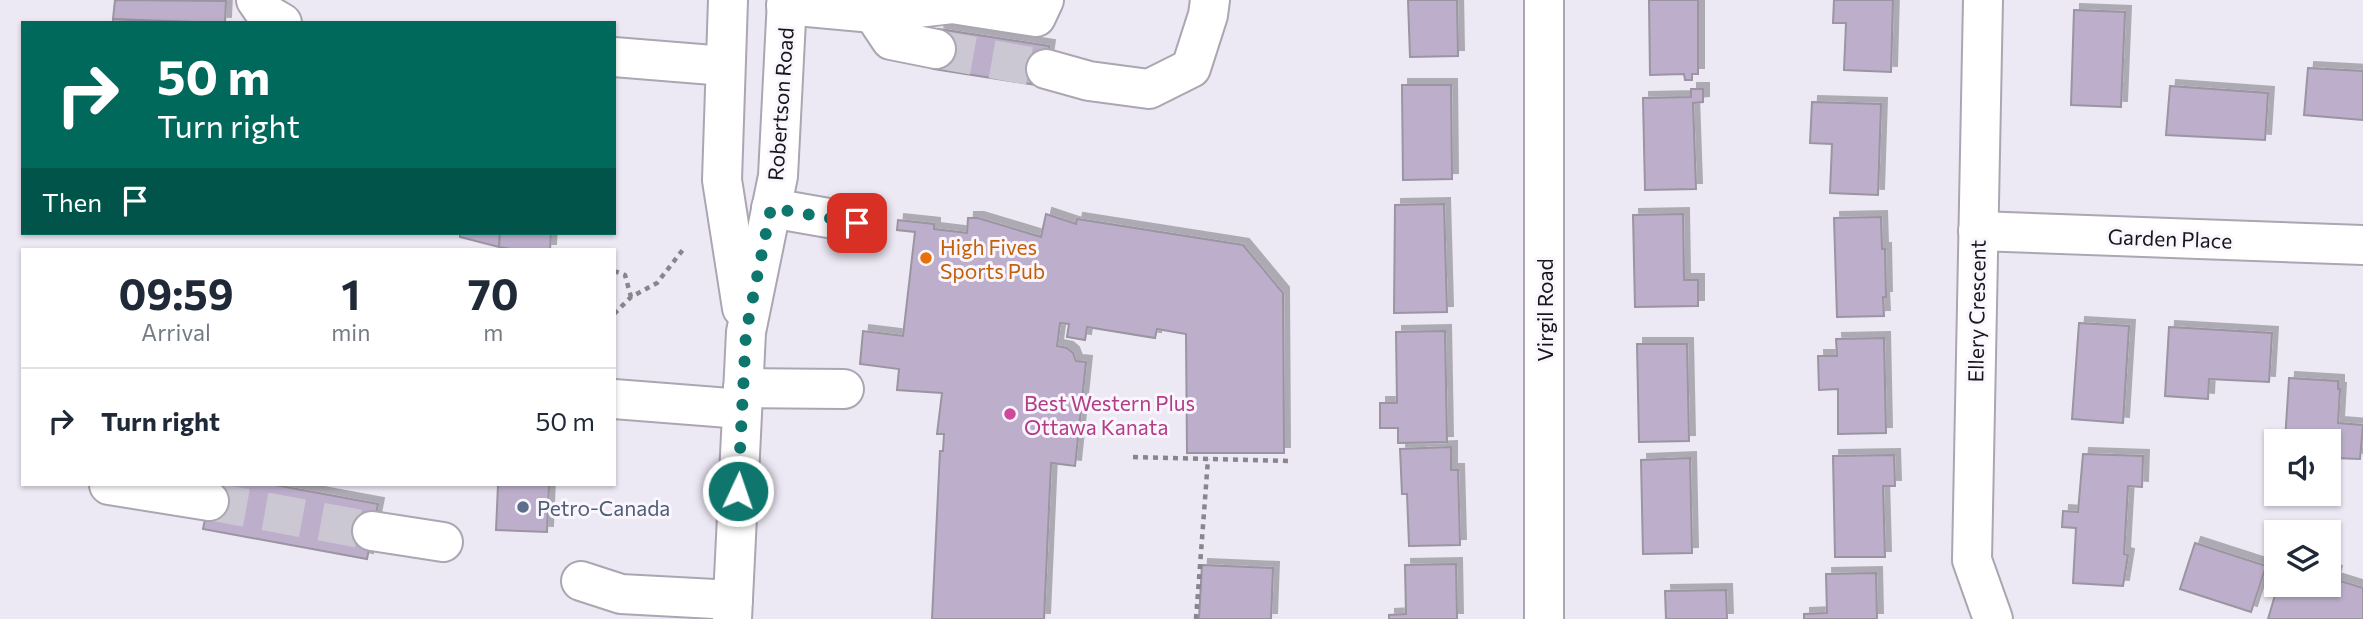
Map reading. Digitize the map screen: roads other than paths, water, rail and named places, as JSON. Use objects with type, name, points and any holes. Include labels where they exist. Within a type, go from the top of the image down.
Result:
[{"type":"street","points":[[256,0],[265,13],[279,21]]},
{"type":"street","name":"Robertson Road","points":[[729,0],[722,180],[746,332]]},
{"type":"street","points":[[787,3],[874,7],[952,4],[1036,17],[1044,0]]},
{"type":"street","points":[[1046,69],[1089,81],[1150,89],[1191,68],[1208,15],[1210,0]]},
{"type":"street","name":"Virgil Road","points":[[1544,0],[1544,619]]},
{"type":"street","name":"Ellery Crescent","points":[[1983,0],[1972,560],[1993,619]]},
{"type":"street","name":"Robertson Road","points":[[733,610],[746,332],[778,176],[787,3]]},
{"type":"street","points":[[874,7],[891,40],[936,50]]},
{"type":"street","points":[[616,57],[725,66]]},
{"type":"street","points":[[771,208],[857,223]]},
{"type":"street","name":"Garden Place","points":[[1978,231],[2363,245]]},
{"type":"street","points":[[616,399],[742,399],[844,389]]},
{"type":"street","points":[[115,486],[209,501]]},
{"type":"street","points":[[372,531],[443,542]]},
{"type":"street","points":[[581,582],[621,594],[733,610]]},
{"type":"tunnel","points":[[936,49],[1046,69]]},
{"type":"tunnel","points":[[209,501],[372,531]]},
{"type":"place","name":"High Fives Sports Pub","points":[[926,258]]},
{"type":"place","name":"Best Western Plus Ottawa Kanata","points":[[1010,414]]},
{"type":"place","name":"Petro-Canada","points":[[523,507]]}]
